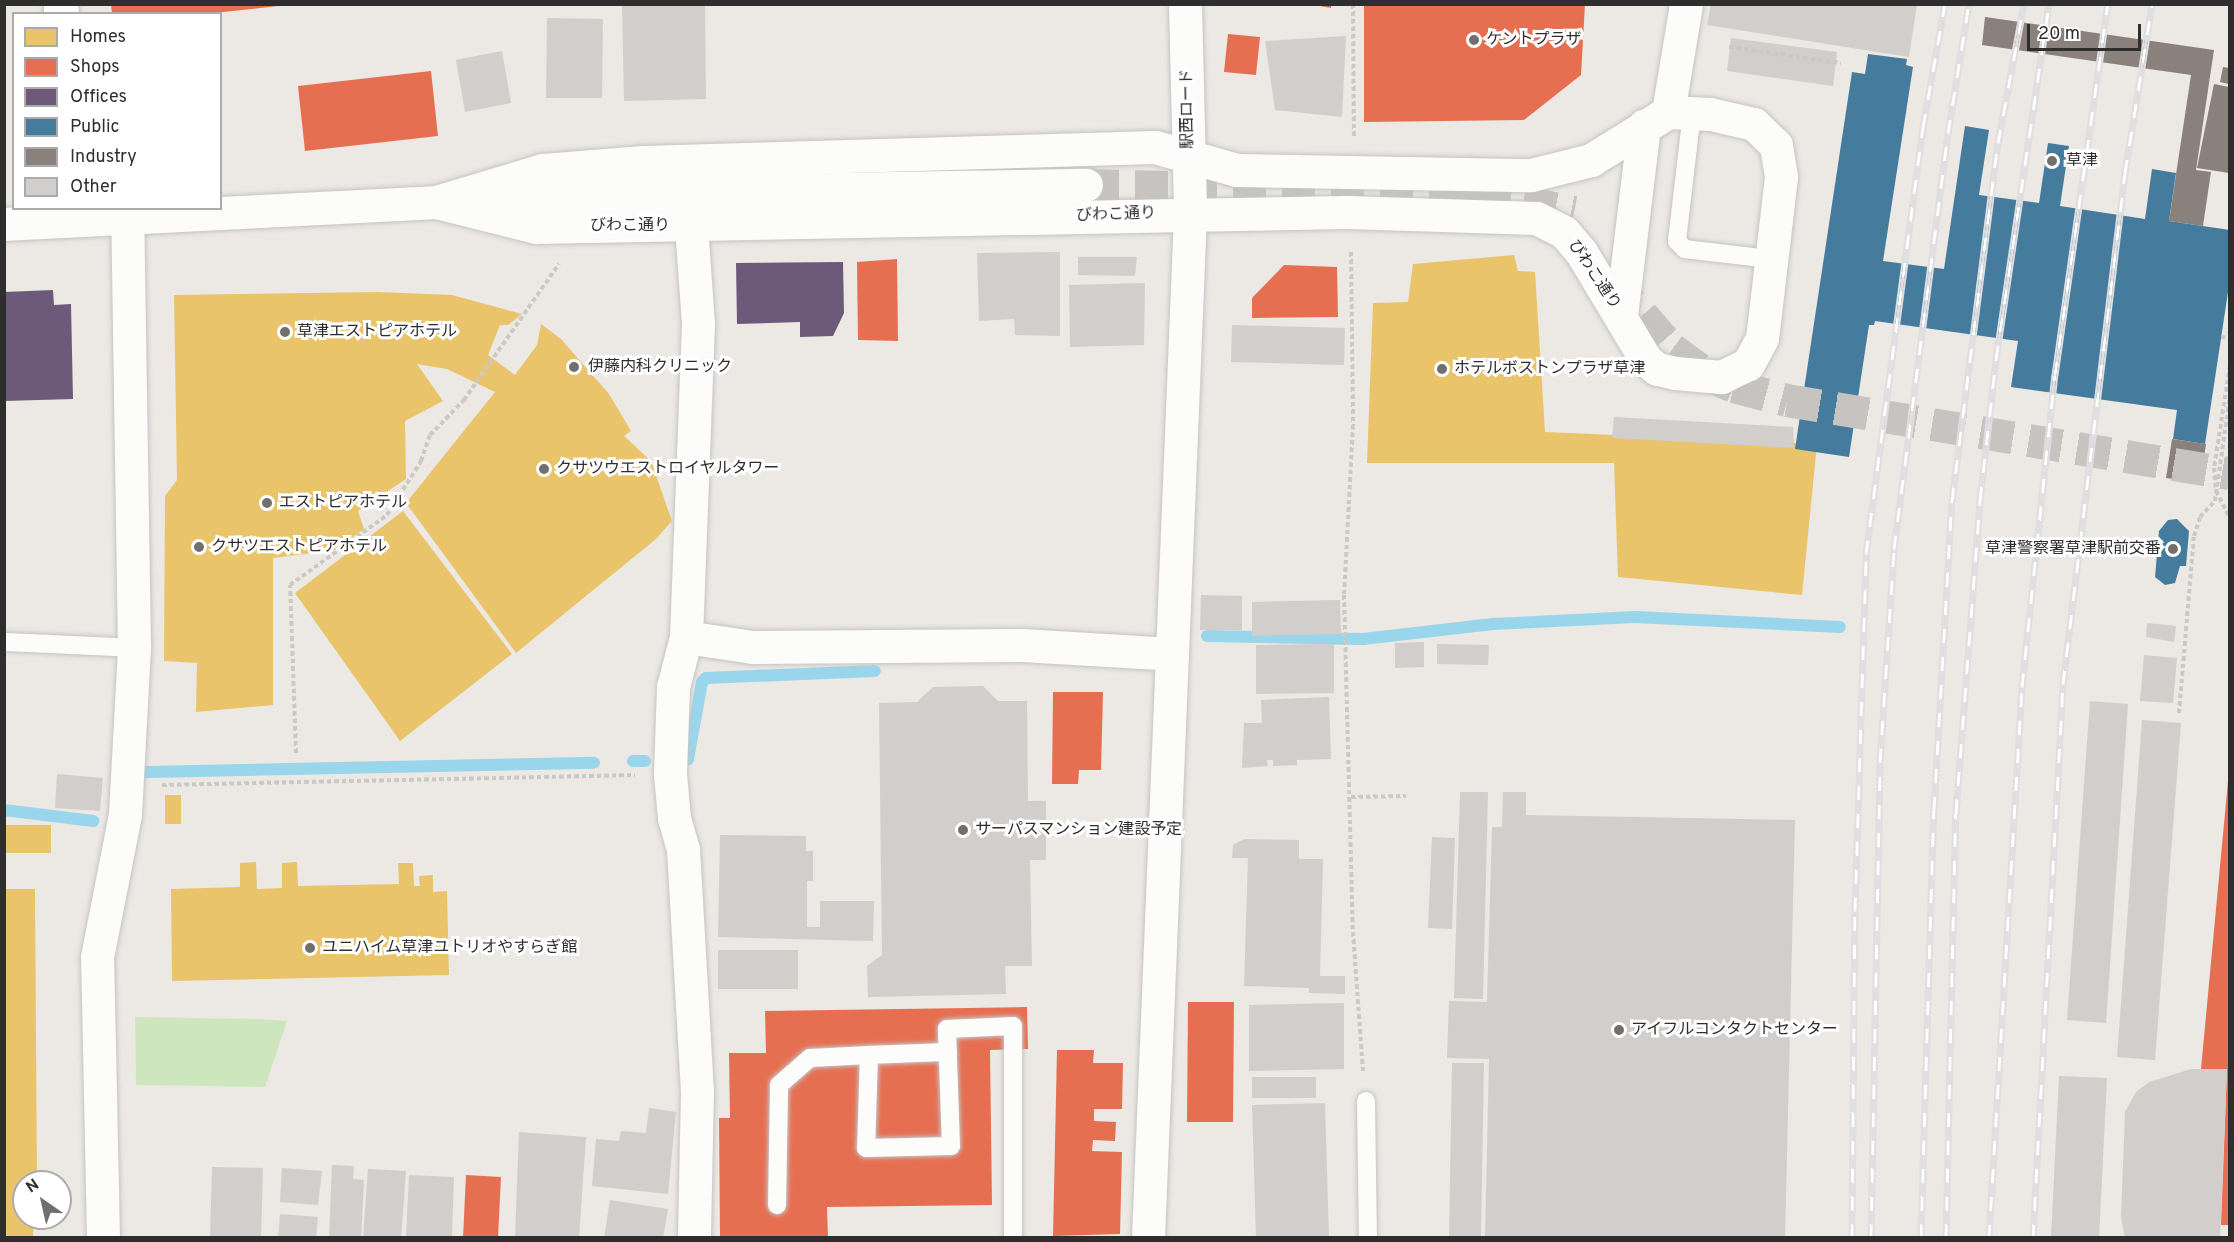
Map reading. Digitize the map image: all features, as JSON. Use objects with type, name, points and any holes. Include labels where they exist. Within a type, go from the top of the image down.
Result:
[{"type":"street","name":"駅西ロード","points":[[1148,1238],[1190,213],[1185,4]]},
{"type":"street","points":[[1621,316],[1668,116],[1686,4]]},
{"type":"street","name":"びわこ通り","points":[[4,224],[64,216],[127,220],[436,202],[543,170],[643,162],[1155,147],[1237,170],[1531,175],[1591,160],[1668,116]]},
{"type":"street","points":[[1668,116],[1754,124],[1776,145],[1781,177],[1770,259]]},
{"type":"street","points":[[436,202],[727,191],[1086,185]]},
{"type":"street","name":"びわこ通り","points":[[436,202],[536,227],[691,226],[1190,213],[1346,212],[1536,218],[1564,232],[1581,252],[1621,316],[1640,352],[1657,369],[1721,377],[1735,373],[1756,354],[1763,329],[1770,259]]},
{"type":"street","points":[[103,1238],[97,957],[125,814],[134,648],[127,220]]},
{"type":"street","points":[[691,226],[698,324],[686,637],[673,687],[670,774],[674,818],[683,849],[697,1091],[694,1238]]},
{"type":"street","points":[[686,637],[753,647],[1022,645],[1172,654]]},
{"type":"lane","points":[[1668,116],[1677,241],[1685,249],[1770,259]]},
{"type":"lane","points":[[4,642],[134,648]]},
{"type":"lane","points":[[869,1055],[866,1148],[951,1146],[947,1029],[1013,1026],[1013,1238]]},
{"type":"lane","points":[[777,1205],[779,1085],[810,1058],[948,1052]]},
{"type":"lane","points":[[1366,1101],[1368,1238]]},
{"type":"path","points":[[1353,4],[1354,146]]},
{"type":"path","points":[[1729,47],[1841,63]]},
{"type":"path","points":[[1351,252],[1353,425],[1344,595],[1353,932],[1366,1101]]},
{"type":"path","points":[[296,753],[290,585],[387,515],[421,461],[430,435],[464,399],[562,260]]},
{"type":"path","points":[[2221,336],[2229,338]]},
{"type":"path","points":[[2229,365],[2214,468],[2216,491],[2229,519]]},
{"type":"path","points":[[2179,713],[2194,536],[2200,517],[2216,501],[2229,394]]},
{"type":"path","points":[[152,785],[670,774]]},
{"type":"path","points":[[1351,797],[1406,796]]},
{"type":"green space","points":[[135,1017],[287,1021],[265,1087],[136,1085]]},
{"type":"building: Homes","name":"ホテルボストンプラザ草津","points":[[1514,255],[1518,271],[1535,272],[1545,432],[1817,444],[1802,595],[1618,577],[1614,463],[1367,463],[1373,303],[1408,302],[1413,264]]},
{"type":"building: Homes","points":[[378,292],[452,295],[522,314],[508,325],[500,325],[488,355],[515,375],[537,345],[541,324],[561,339],[609,394],[631,431],[624,436],[651,461],[672,521],[656,539],[516,653],[406,503],[495,392],[447,369],[417,364],[443,401],[405,421],[406,479],[358,511],[364,529],[335,550],[273,558],[273,705],[196,712],[197,663],[164,661],[165,496],[177,480],[174,295]]},
{"type":"building: Homes","points":[[403,511],[512,654],[400,741],[295,593]]},
{"type":"building: Homes","points":[[165,795],[181,795],[181,824],[165,824]]},
{"type":"building: Homes","points":[[4,825],[51,825],[51,853],[4,853]]},
{"type":"building: Homes","name":"ユニハイム草津ユトリオやすらぎ館","points":[[256,862],[257,889],[282,888],[282,863],[297,862],[298,886],[399,884],[398,863],[413,863],[414,886],[420,886],[419,876],[433,875],[433,892],[447,891],[449,975],[172,981],[171,889],[240,887],[240,863]]},
{"type":"building: Homes","points":[[4,889],[35,889],[37,1170],[12,1170],[12,1230],[33,1230],[33,1238],[4,1238]]},
{"type":"building: Shops","points":[[111,4],[278,4],[278,6],[222,12],[112,12]]},
{"type":"building: Shops","points":[[1309,4],[1331,4],[1331,8]]},
{"type":"building: Shops","name":"ケントプラザ","points":[[1364,4],[1585,4],[1581,75],[1524,120],[1364,122]]},
{"type":"building: Shops","points":[[1228,34],[1260,37],[1256,75],[1224,72]]},
{"type":"building: Shops","points":[[431,71],[438,136],[305,151],[298,86]]},
{"type":"building: Shops","points":[[897,259],[898,341],[858,340],[857,262]]},
{"type":"building: Shops","points":[[1284,265],[1337,267],[1338,317],[1252,318],[1252,298]]},
{"type":"building: Shops","points":[[1053,692],[1103,692],[1101,770],[1079,770],[1078,784],[1052,784]]},
{"type":"building: Shops","points":[[2228,781],[2230,1225],[2221,1225],[2227,1069],[2201,1069]]},
{"type":"building: Shops","points":[[1188,1002],[1234,1002],[1233,1122],[1187,1122]]},
{"type":"building: Shops","points":[[1027,1007],[1028,1049],[990,1050],[992,1205],[827,1207],[828,1238],[720,1238],[719,1118],[730,1118],[729,1053],[766,1053],[765,1011]]},
{"type":"building: Shops","points":[[1057,1050],[1094,1050],[1093,1063],[1123,1063],[1122,1109],[1094,1109],[1094,1121],[1116,1122],[1115,1141],[1093,1140],[1092,1151],[1122,1152],[1120,1234],[1053,1236]]},
{"type":"building: Shops","points":[[466,1175],[501,1177],[498,1238],[463,1238]]},
{"type":"building: Offices","points":[[843,262],[844,313],[833,336],[800,337],[800,322],[737,324],[736,263]]},
{"type":"building: Offices","points":[[53,290],[54,305],[71,304],[73,399],[4,401],[4,292]]},
{"type":"building: Public","name":"草津","points":[[1868,54],[1907,59],[1906,65],[1913,67],[1883,261],[1944,269],[1965,126],[1989,130],[1979,195],[2039,203],[2048,143],[2069,146],[2060,206],[2145,219],[2152,169],[2176,173],[2169,221],[2230,230],[2230,279],[2205,444],[2173,439],[2177,410],[2011,387],[2018,341],[1875,321],[1874,325],[1869,325],[1849,457],[1795,449],[1852,72],[1865,74]]},
{"type":"building: Public","name":"草津警察署草津駅前交番","points":[[2177,519],[2189,531],[2186,566],[2180,566],[2175,583],[2165,585],[2155,577],[2159,531],[2168,520]]},
{"type":"building: Industry","points":[[1985,17],[2214,50],[2196,170],[2211,172],[2203,226],[2169,221],[2191,75],[1982,45]]},
{"type":"building: Industry","points":[[2223,67],[2229,68],[2229,84],[2220,82]]},
{"type":"building: Industry","points":[[2214,84],[2229,87],[2229,173],[2197,168]]},
{"type":"building: Industry","points":[[2172,439],[2206,444],[2200,483],[2166,478]]},
{"type":"building: Other","points":[[705,4],[706,99],[624,101],[622,5]]},
{"type":"building: Other","points":[[1711,4],[1917,4],[1909,57],[1707,25]]},
{"type":"building: Other","points":[[547,18],[603,19],[602,98],[546,98]]},
{"type":"building: Other","points":[[1346,36],[1342,117],[1275,110],[1265,41]]},
{"type":"building: Other","points":[[1731,38],[1837,52],[1833,86],[1727,71]]},
{"type":"building: Other","points":[[502,51],[511,103],[465,112],[456,60]]},
{"type":"building: Other","points":[[1060,252],[1060,336],[1015,335],[1014,319],[979,321],[977,253]]},
{"type":"building: Other","points":[[1078,257],[1137,257],[1135,276],[1078,275]]},
{"type":"building: Other","points":[[1145,283],[1144,345],[1070,347],[1069,285]]},
{"type":"building: Other","points":[[1232,325],[1345,328],[1344,365],[1231,362]]},
{"type":"building: Other","points":[[1614,417],[1793,427],[1794,448],[1612,438]]},
{"type":"building: Other","points":[[1201,595],[1242,596],[1242,630],[1200,630]]},
{"type":"building: Other","points":[[1340,600],[1341,634],[1252,636],[1252,602]]},
{"type":"building: Other","points":[[2147,623],[2176,626],[2174,642],[2146,637]]},
{"type":"building: Other","points":[[1424,642],[1424,667],[1395,668],[1395,643]]},
{"type":"building: Other","points":[[1334,644],[1334,693],[1256,694],[1256,645]]},
{"type":"building: Other","points":[[1437,644],[1489,645],[1488,665],[1437,664]]},
{"type":"building: Other","points":[[2144,655],[2177,658],[2173,703],[2140,701]]},
{"type":"building: Other","name":"サーパスマンション建設予定","points":[[983,686],[998,701],[1027,701],[1028,801],[1046,801],[1046,860],[1030,860],[1032,966],[1005,966],[1006,994],[868,997],[867,966],[882,955],[879,703],[917,702],[933,687]]},
{"type":"building: Other","points":[[1329,697],[1331,759],[1297,760],[1297,765],[1273,766],[1273,760],[1267,760],[1268,766],[1242,768],[1244,723],[1262,723],[1261,700]]},
{"type":"building: Other","points":[[2090,701],[2128,704],[2106,1023],[2067,1020]]},
{"type":"building: Other","points":[[2142,720],[2181,723],[2155,1060],[2117,1057]]},
{"type":"building: Other","points":[[57,774],[103,778],[100,811],[55,808]]},
{"type":"building: Other","points":[[1460,792],[1488,792],[1483,999],[1454,998]]},
{"type":"building: Other","name":"アイフルコンタクトセンター","points":[[1503,792],[1526,792],[1526,815],[1795,820],[1785,1238],[1485,1238],[1489,1059],[1447,1058],[1449,1001],[1487,1002],[1492,827],[1502,827]]},
{"type":"building: Other","points":[[720,835],[806,836],[806,851],[813,851],[813,881],[807,881],[807,927],[820,927],[820,901],[874,901],[873,941],[718,937]]},
{"type":"building: Other","points":[[1432,837],[1455,838],[1452,929],[1428,928]]},
{"type":"building: Other","points":[[1244,839],[1299,840],[1299,859],[1323,859],[1320,976],[1345,976],[1345,994],[1309,993],[1309,988],[1244,986],[1248,858],[1232,858],[1233,845]]},
{"type":"building: Other","points":[[718,950],[798,950],[798,989],[718,989]]},
{"type":"building: Other","points":[[1344,1003],[1344,1069],[1249,1071],[1249,1005]]},
{"type":"building: Other","points":[[1452,1063],[1484,1063],[1481,1238],[1449,1238]]},
{"type":"building: Other","points":[[2191,1069],[2227,1069],[2220,1238],[2125,1238],[2121,1217],[2125,1112],[2136,1092],[2149,1082]]},
{"type":"building: Other","points":[[2059,1076],[2107,1078],[2099,1238],[2051,1238]]},
{"type":"building: Other","points":[[1252,1077],[1316,1077],[1316,1098],[1252,1098]]},
{"type":"building: Other","points":[[1325,1103],[1329,1238],[1256,1238],[1252,1105]]},
{"type":"building: Other","points":[[649,1108],[676,1112],[668,1194],[592,1186],[596,1139],[619,1141],[621,1131],[646,1133]]},
{"type":"building: Other","points":[[519,1132],[586,1137],[579,1238],[515,1236]]},
{"type":"building: Other","points":[[332,1165],[354,1166],[353,1179],[364,1180],[361,1238],[329,1238]]},
{"type":"building: Other","points":[[212,1167],[263,1168],[261,1238],[210,1238]]},
{"type":"building: Other","points":[[282,1168],[322,1171],[318,1205],[280,1202]]},
{"type":"building: Other","points":[[368,1169],[406,1171],[401,1238],[363,1238]]},
{"type":"building: Other","points":[[409,1175],[454,1177],[452,1236],[406,1238]]},
{"type":"building: Other","points":[[610,1200],[668,1209],[663,1238],[604,1238]]},
{"type":"building: Other","points":[[280,1214],[318,1217],[316,1238],[278,1238]]},
{"type":"waterway","points":[[1207,636],[1363,639],[1493,624],[1635,617],[1840,627]]},
{"type":"waterway","points":[[684,759],[688,759],[702,682],[706,678],[875,671]]},
{"type":"waterway","points":[[633,761],[645,761]]},
{"type":"waterway","points":[[147,772],[594,763]]},
{"type":"waterway","points":[[4,810],[93,821]]},
{"type":"tunnel","points":[[1086,185],[1380,192],[1523,202],[1574,212]]},
{"type":"tunnel","points":[[1454,198],[1502,208]]},
{"type":"tunnel","points":[[1610,278],[1672,349],[1706,374],[1734,386],[1787,400],[2230,473]]},
{"type":"railway","points":[[1852,1238],[1855,911],[1866,554],[1923,127],[1945,4]]},
{"type":"railway","points":[[1871,1238],[1880,762],[1894,549],[1948,133],[1969,4]]},
{"type":"railway","points":[[1921,1238],[1934,810],[1952,501],[1998,143],[2024,4]]},
{"type":"railway","points":[[1946,1238],[1956,813],[1980,500],[1996,359],[2049,4]]},
{"type":"railway","points":[[1989,1238],[2022,687],[2055,375],[2108,4]]},
{"type":"railway","points":[[2033,1238],[2063,684],[2125,173],[2152,4]]},
{"type":"place","name":"ケントプラザ","points":[[1474,40]]},
{"type":"place","name":"草津","points":[[2052,161]]},
{"type":"place","name":"草津エストピアホテル","points":[[285,332]]},
{"type":"place","name":"伊藤内科クリニック","points":[[574,367]]},
{"type":"place","name":"ホテルボストンプラザ草津","points":[[1442,369]]},
{"type":"place","name":"クサツウエストロイヤルタワー","points":[[544,469]]},
{"type":"place","name":"エストピアホテル","points":[[267,503]]},
{"type":"place","name":"クサツエストピアホテル","points":[[199,547]]},
{"type":"place","name":"草津警察署草津駅前交番","points":[[2173,549]]},
{"type":"place","name":"サーパスマンション建設予定","points":[[963,830]]},
{"type":"place","name":"ユニハイム草津ユトリオやすらぎ館","points":[[310,948]]},
{"type":"place","name":"アイフルコンタクトセンター","points":[[1619,1030]]}]
